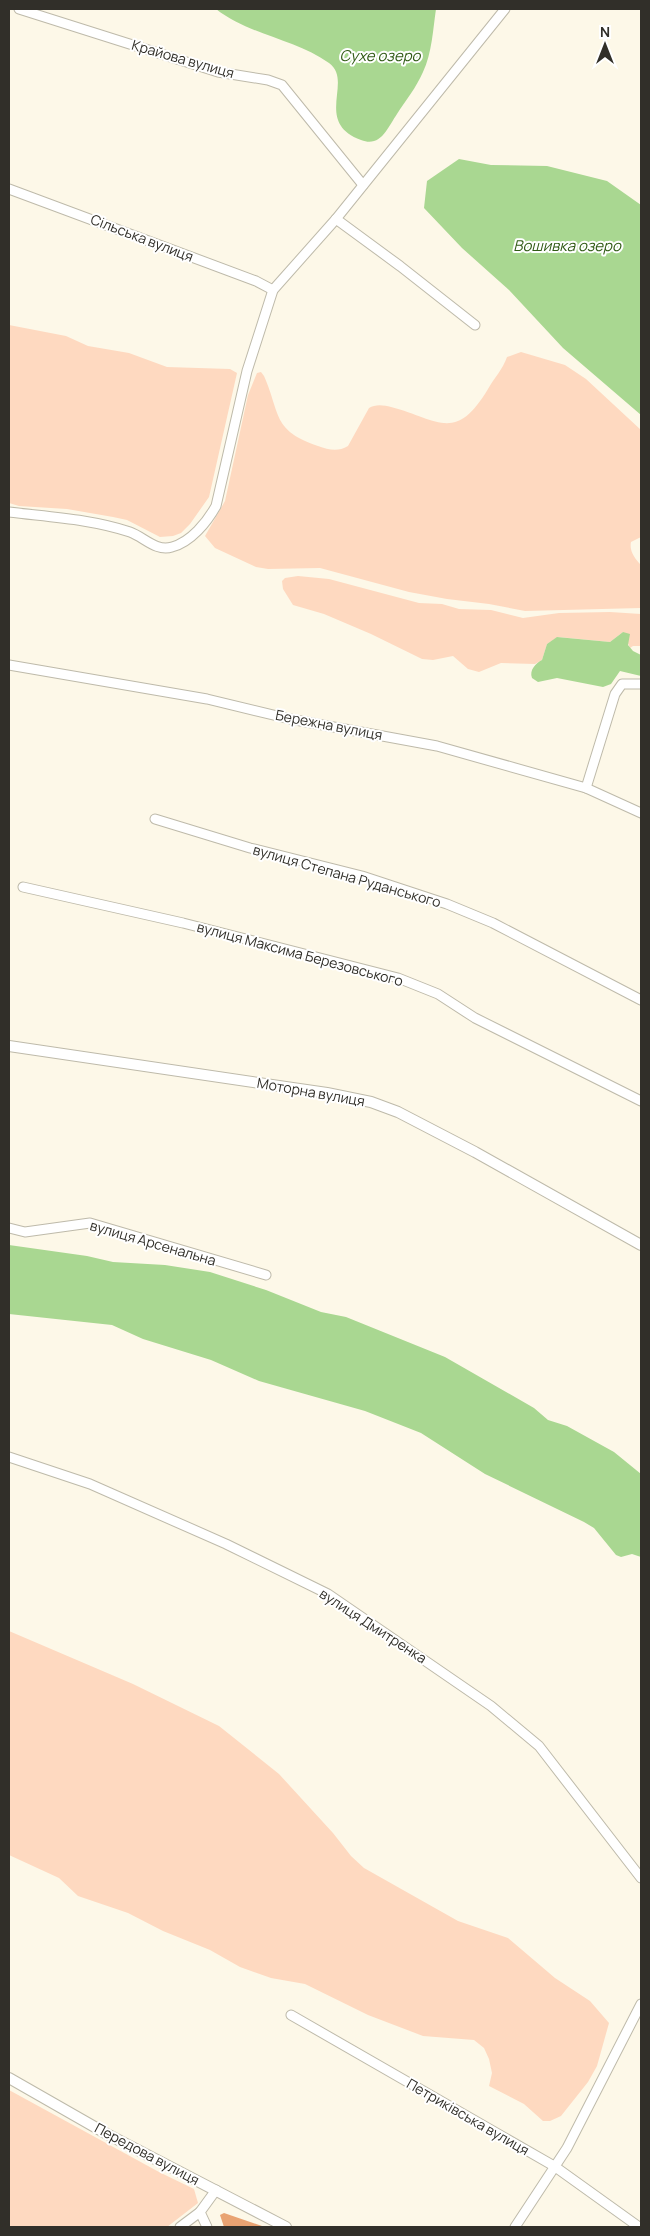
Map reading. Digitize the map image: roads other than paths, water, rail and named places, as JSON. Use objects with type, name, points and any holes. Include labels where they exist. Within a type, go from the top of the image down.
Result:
[{"type":"street","name":"Крайова вулиця","points":[[19,9],[218,72],[282,84],[363,185]]},
{"type":"street","points":[[9,512],[104,524],[133,533],[158,547],[172,547],[197,532],[208,520],[216,506],[247,371],[274,290],[336,219],[505,9]]},
{"type":"street","name":"Сільська вулиця","points":[[9,189],[256,281],[274,290]]},
{"type":"street","points":[[336,219],[400,266],[474,325]]},
{"type":"street","name":"Бережна вулиця","points":[[9,665],[206,699],[290,718],[436,746],[586,788],[641,813]]},
{"type":"street","points":[[586,788],[615,694],[622,684],[641,684]]},
{"type":"street","name":"вулиця Степана Руданського","points":[[155,819],[250,848],[362,876],[447,904],[493,922],[641,1000]]},
{"type":"street","name":"вулиця Максима Березовського","points":[[23,887],[183,923],[398,978],[438,994],[474,1018],[641,1101]]},
{"type":"street","name":"Моторна вулиця","points":[[9,1046],[327,1093],[371,1102],[398,1112],[475,1152],[641,1245]]},
{"type":"street","name":"вулиця Арсенальна","points":[[9,1228],[25,1232],[90,1223],[266,1275]]},
{"type":"street","name":"вулиця Дмитренка","points":[[9,1457],[90,1484],[226,1544],[328,1594],[491,1706],[539,1746],[641,1878]]},
{"type":"street","points":[[515,2227],[567,2148],[641,2004]]},
{"type":"street","name":"Петриківська вулиця","points":[[291,2015],[554,2166],[639,2227]]},
{"type":"street","name":"Передова вулиця","points":[[9,2078],[107,2134],[286,2227]]},
{"type":"street","points":[[180,2227],[200,2212],[216,2190]]},
{"type":"street","points":[[200,2212],[207,2227]]},
{"type":"water","name":"Сухе озеро","points":[[216,9],[436,9],[430,49],[420,78],[383,135],[379,139],[368,142],[347,132],[339,123],[336,112],[338,80],[336,71],[329,63],[302,48],[243,25]]},
{"type":"water","name":"Вошивка озеро","points":[[459,159],[491,165],[547,166],[607,181],[641,205],[641,415],[563,348],[509,290],[462,248],[424,208],[427,181]]},
{"type":"water","points":[[623,632],[630,634],[628,645],[633,651],[641,655],[641,676],[620,671],[611,684],[603,687],[557,678],[538,682],[532,678],[532,670],[542,660],[547,644],[557,637],[610,642]]},
{"type":"water","points":[[9,1245],[87,1256],[113,1262],[165,1265],[210,1272],[266,1290],[321,1312],[346,1317],[445,1357],[534,1408],[548,1420],[567,1426],[614,1452],[641,1474],[641,1557],[632,1554],[621,1557],[616,1555],[594,1528],[584,1522],[485,1474],[421,1433],[365,1411],[259,1381],[211,1360],[143,1339],[112,1325],[9,1314]]}]
